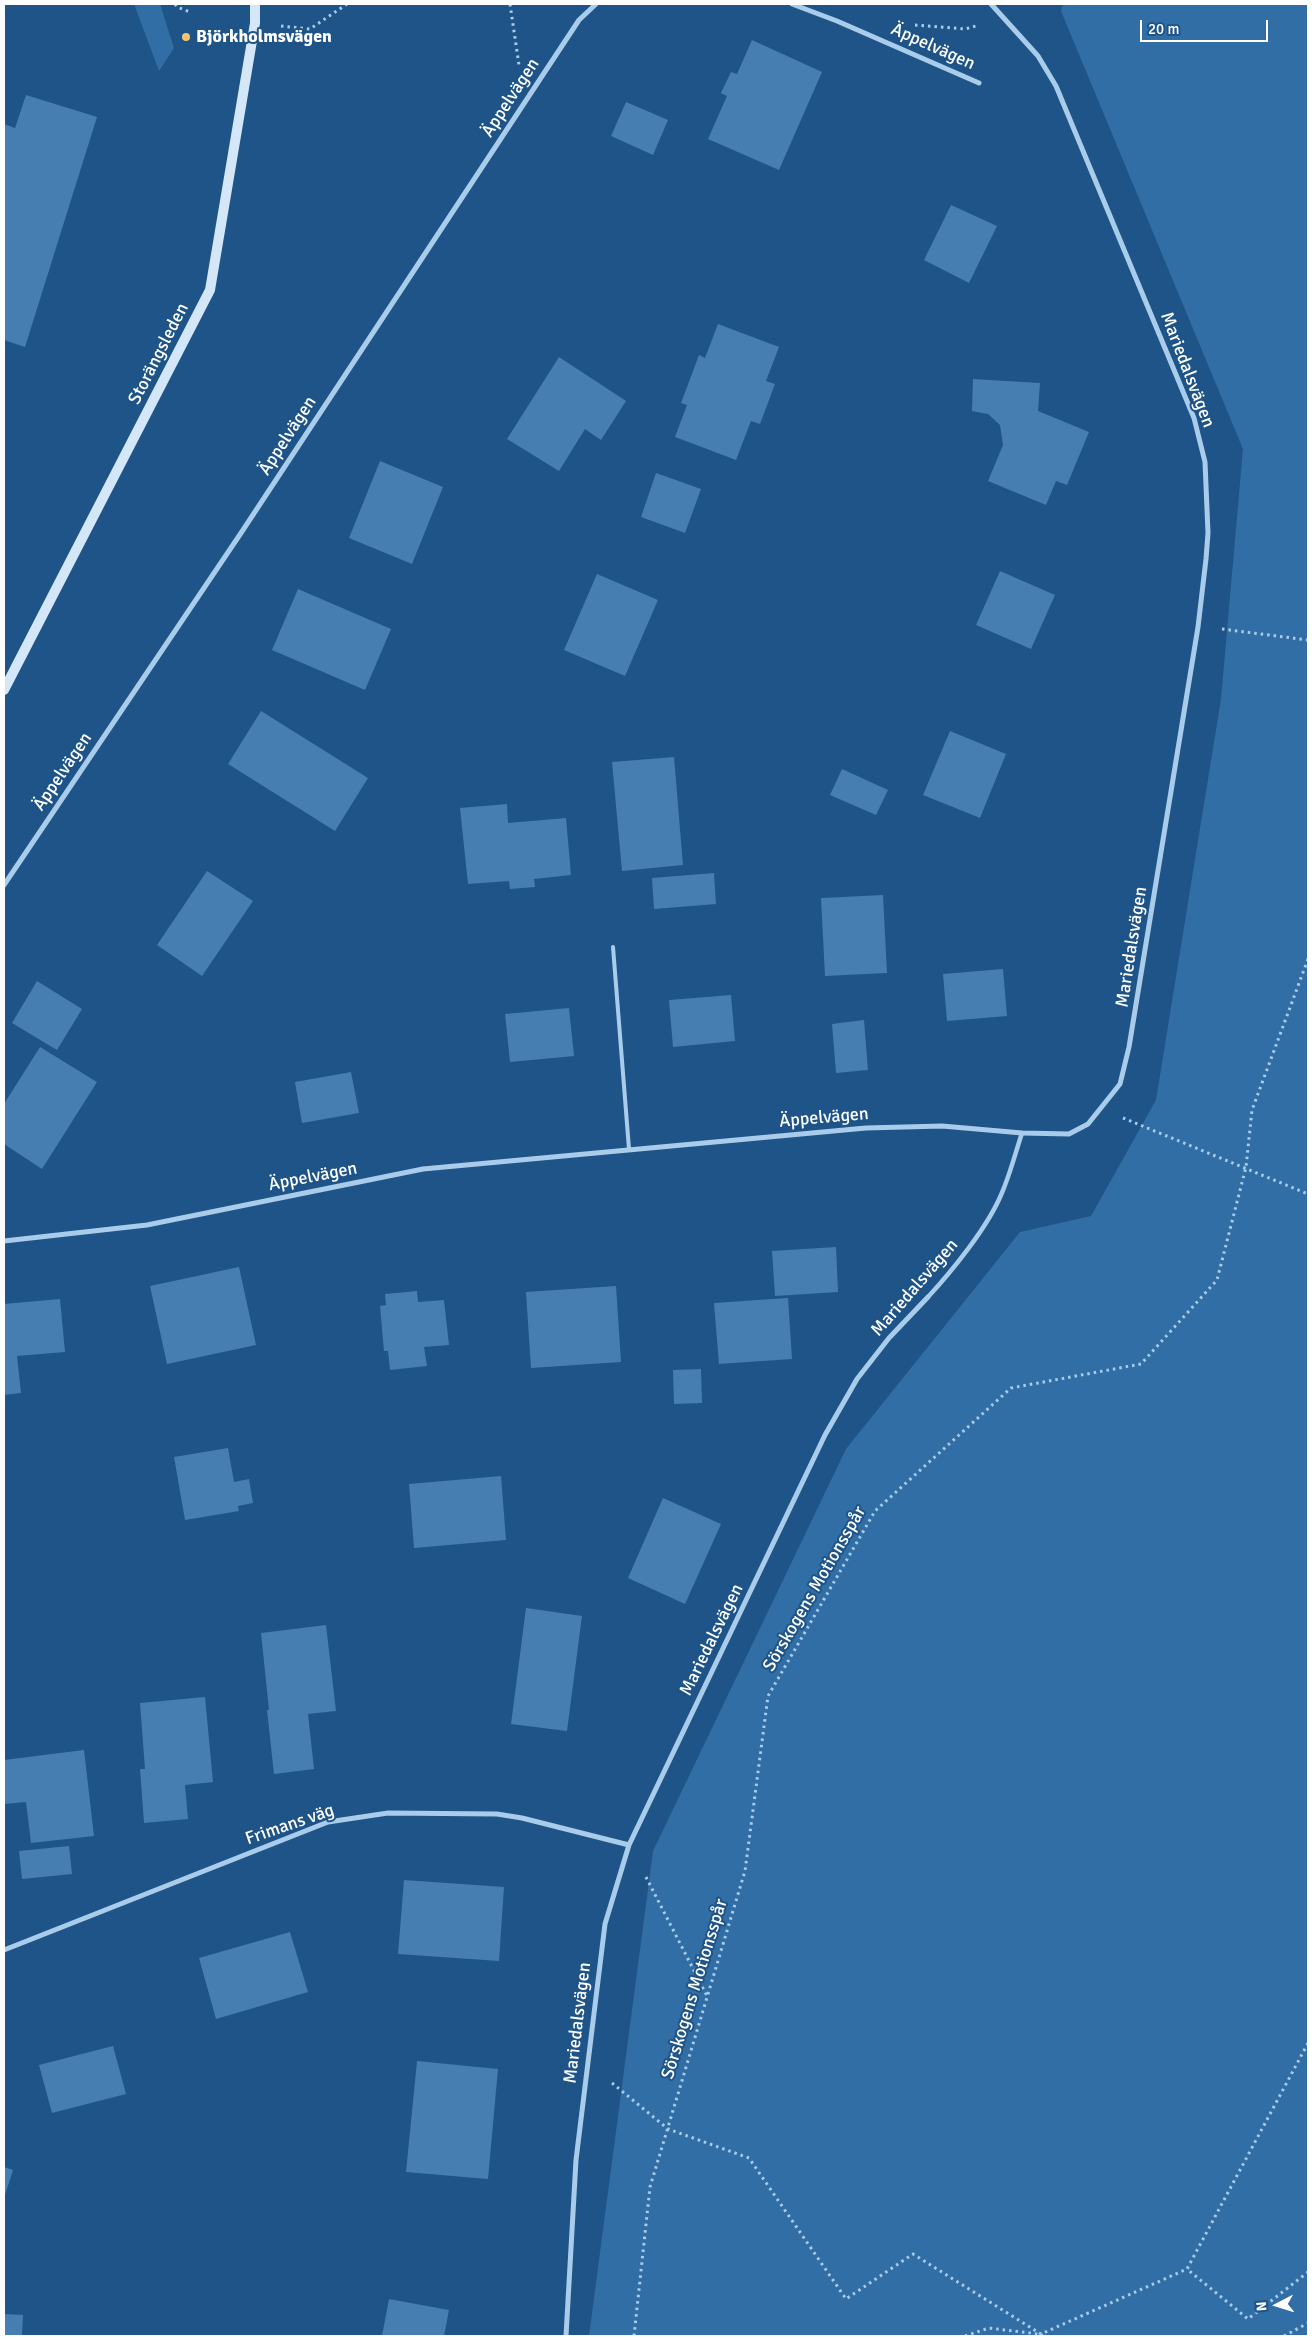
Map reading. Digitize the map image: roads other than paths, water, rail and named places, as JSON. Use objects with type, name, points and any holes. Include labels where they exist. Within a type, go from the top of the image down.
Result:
[{"type":"main road","name":"Storängsleden","points":[[4,690],[210,290],[255,24],[255,4]]},
{"type":"street","name":"Äppelvägen","points":[[4,885],[236,541],[579,20],[596,4]]},
{"type":"street","name":"Äppelvägen","points":[[792,4],[837,20],[979,83]]},
{"type":"street","name":"Mariedalsvägen","points":[[566,2336],[576,2160],[587,2063],[605,1924],[629,1845],[825,1435],[857,1379],[888,1338],[928,1298],[960,1259],[1001,1196],[1022,1133],[1069,1134],[1088,1124],[1120,1084],[1129,1047],[1198,627],[1208,533],[1205,462],[1194,418],[1056,86],[1038,56],[991,4]]},
{"type":"street","name":"Äppelvägen","points":[[4,1241],[147,1225],[423,1169],[866,1128],[942,1126],[1022,1133]]},
{"type":"street","name":"Frimans väg","points":[[4,1950],[328,1822],[388,1813],[497,1814],[522,1818],[629,1845]]},
{"type":"lane","points":[[613,947],[629,1149]]},
{"type":"place","name":"Björkholmsvägen","points":[[186,37]]}]
